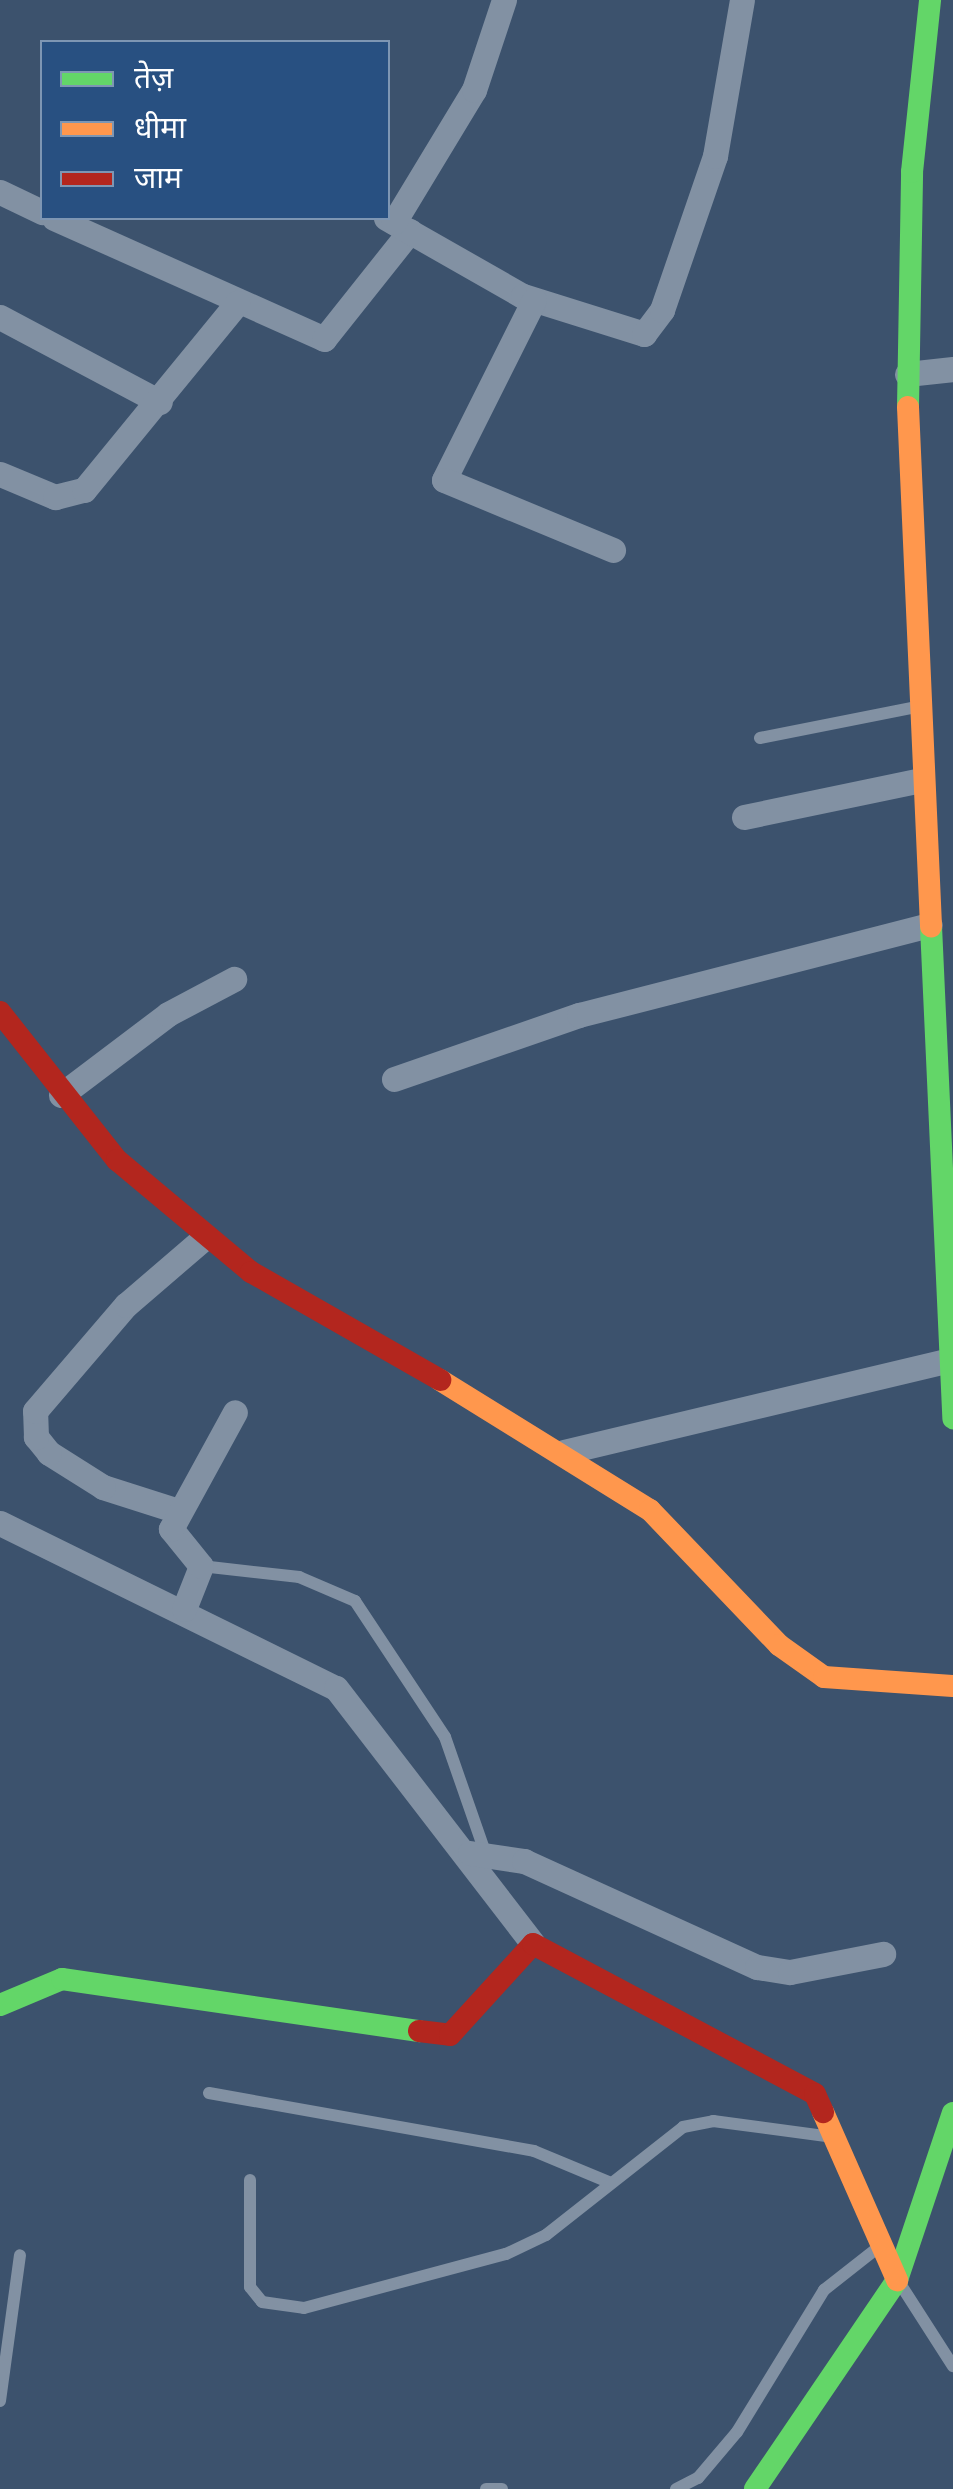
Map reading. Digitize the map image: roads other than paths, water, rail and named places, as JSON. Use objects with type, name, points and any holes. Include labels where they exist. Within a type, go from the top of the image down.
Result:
[{"type":"main road","points":[[930,0],[912,172],[907,374],[917,706],[930,925],[946,1361],[953,1418]]},
{"type":"main road","points":[[0,1012],[61,1095],[117,1160],[205,1236],[316,1312],[564,1452],[650,1510],[779,1645],[824,1677],[953,1686]]},
{"type":"main road","points":[[0,2005],[62,1979],[436,2037],[462,2031],[533,1944],[814,2094],[837,2137],[897,2280]]},
{"type":"main road","points":[[756,2489],[897,2280],[953,2113]]},
{"type":"street","points":[[58,220],[236,303],[329,338],[474,90],[504,0]]},
{"type":"street","points":[[397,224],[534,300],[633,336],[656,323],[714,156],[742,0]]},
{"type":"street","points":[[0,192],[40,211]]},
{"type":"street","points":[[534,300],[444,480],[613,550]]},
{"type":"street","points":[[0,474],[70,498],[160,402],[236,303]]},
{"type":"street","points":[[0,317],[160,402]]},
{"type":"street","points":[[907,374],[953,369]]},
{"type":"street","points":[[744,817],[921,780]]},
{"type":"street","points":[[394,1079],[579,1015],[930,925]]},
{"type":"street","points":[[61,1095],[168,1014],[234,979]]},
{"type":"street","points":[[178,1512],[103,1487],[49,1453],[36,1438],[35,1411],[126,1305],[205,1236]]},
{"type":"street","points":[[564,1452],[946,1361]]},
{"type":"street","points":[[184,1609],[201,1566],[171,1537],[178,1512],[235,1412]]},
{"type":"street","points":[[0,1523],[184,1609],[336,1688],[477,1852],[533,1944]]},
{"type":"street","points":[[477,1852],[757,1966],[790,1972],[884,1954]]},
{"type":"lane","points":[[760,738],[917,706]]},
{"type":"lane","points":[[201,1566],[299,1577],[355,1601],[445,1736],[477,1852]]},
{"type":"lane","points":[[209,2093],[534,2151],[611,2183]]},
{"type":"lane","points":[[250,2180],[250,2287],[262,2302],[304,2308],[506,2254],[611,2183],[682,2127],[714,2122],[837,2137]]},
{"type":"lane","points":[[676,2489],[698,2478],[736,2432],[824,2290],[882,2244]]},
{"type":"lane","points":[[0,2401],[20,2255]]},
{"type":"lane","points":[[897,2280],[950,2355]]},
{"type":"lane","points":[[486,2489],[502,2489]]}]
